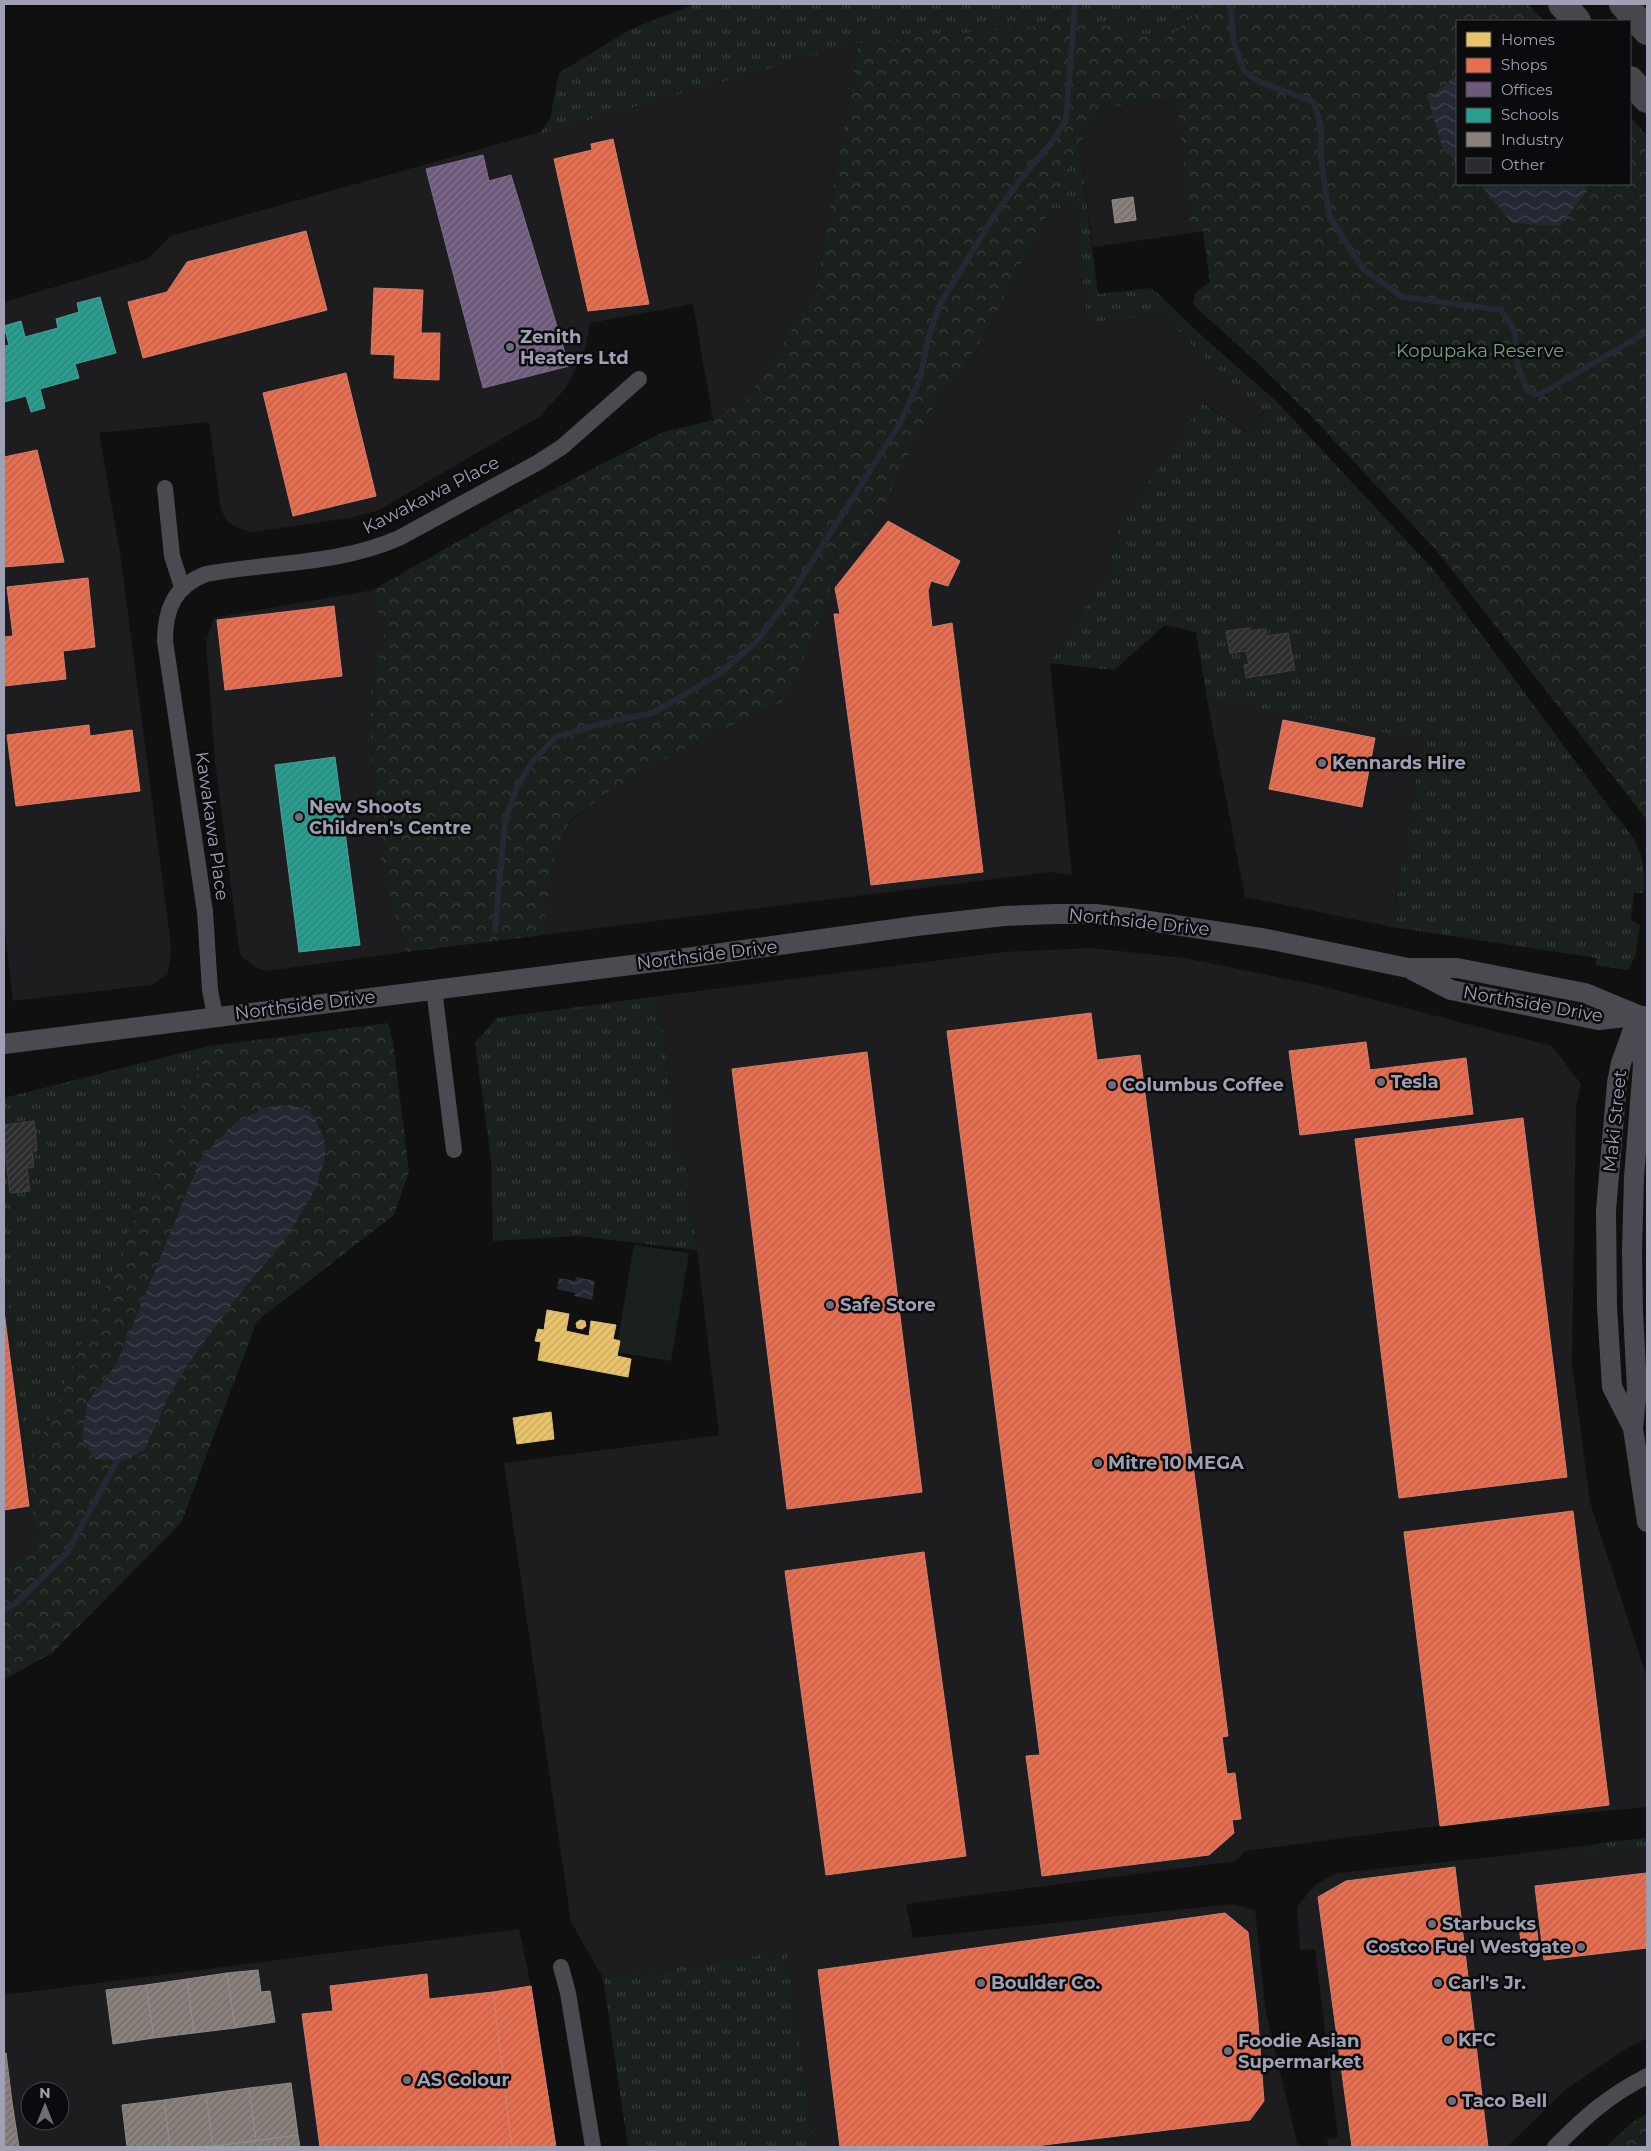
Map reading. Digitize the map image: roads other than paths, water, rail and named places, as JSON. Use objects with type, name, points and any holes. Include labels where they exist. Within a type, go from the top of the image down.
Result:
[{"type":"highway","points":[[1562,4],[1576,20]]},
{"type":"highway","points":[[1623,4],[1647,31]]},
{"type":"highway","points":[[1631,81],[1647,99]]},
{"type":"street","name":"Kawakawa Place","points":[[215,1016],[210,990],[205,912],[165,641],[167,614],[173,600],[182,587],[192,579],[206,574],[348,555],[377,548],[399,538],[537,463],[562,447],[640,379]]},
{"type":"street","points":[[165,488],[172,556],[182,587]]},
{"type":"street","name":"Northside Drive","points":[[4,1044],[925,925],[1004,916],[1055,914],[1095,914],[1168,923],[1267,939],[1408,968],[1457,968],[1585,993],[1642,1016]]},
{"type":"street","points":[[434,989],[454,1150]]},
{"type":"street","name":"Maki Street","points":[[1633,1428],[1612,1387],[1607,1308],[1606,1210],[1617,1083],[1621,1063],[1642,1016]]},
{"type":"street","name":"Maki Street","points":[[1642,1016],[1644,1066],[1634,1177],[1632,1233],[1633,1311],[1638,1390],[1633,1428],[1647,1522]]},
{"type":"street","points":[[561,1967],[568,1993],[593,2147]]},
{"type":"street","points":[[1555,2147],[1591,2112],[1623,2089],[1647,2076]]},
{"type":"water","points":[[1456,76],[1456,161],[1442,147],[1428,98]]},
{"type":"water","points":[[1481,185],[1585,185],[1587,191],[1560,226],[1512,223]]},
{"type":"water","points":[[291,1105],[310,1111],[323,1135],[326,1153],[316,1188],[286,1239],[242,1291],[200,1347],[171,1391],[145,1449],[129,1459],[117,1461],[95,1459],[82,1439],[87,1403],[117,1363],[201,1158],[234,1124],[266,1107]]},
{"type":"water","points":[[576,1277],[595,1281],[592,1300],[574,1296],[575,1293],[557,1289],[559,1278],[575,1281]]},
{"type":"waterway","points":[[495,930],[505,821],[517,787],[532,762],[556,737],[599,724],[653,713],[718,675],[756,642],[788,600],[899,425],[920,379],[928,339],[939,306],[994,216],[1020,180],[1053,141],[1066,120],[1075,4]]},
{"type":"waterway","points":[[1231,4],[1233,39],[1244,71],[1260,82],[1314,102],[1321,127],[1321,158],[1329,216],[1364,270],[1403,297],[1501,310],[1515,331],[1517,364],[1527,390],[1539,395],[1647,332]]},
{"type":"waterway","points":[[4,1610],[17,1602],[67,1553],[117,1461]]},
{"type":"place","name":"Zenith Heaters Ltd","points":[[510,347]]},
{"type":"place","name":"Kennards Hire","points":[[1322,763]]},
{"type":"place","name":"New Shoots Children's Centre","points":[[299,817]]},
{"type":"place","name":"Tesla","points":[[1381,1082]]},
{"type":"place","name":"Columbus Coffee","points":[[1112,1085]]},
{"type":"place","name":"Safe Store","points":[[830,1305]]},
{"type":"place","name":"Mitre 10 MEGA","points":[[1098,1463]]},
{"type":"place","name":"Starbucks","points":[[1432,1924]]},
{"type":"place","name":"Costco Fuel Westgate","points":[[1581,1947]]},
{"type":"place","name":"Boulder Co.","points":[[981,1983]]},
{"type":"place","name":"Carl's Jr.","points":[[1438,1983]]},
{"type":"place","name":"KFC","points":[[1448,2040]]},
{"type":"place","name":"Foodie Asian Supermarket","points":[[1228,2051]]},
{"type":"place","name":"AS Colour","points":[[407,2080]]},
{"type":"place","name":"Taco Bell","points":[[1452,2101]]},
{"type":"park label","name":"Kopupaka Reserve","points":[[1480,351]]}]
